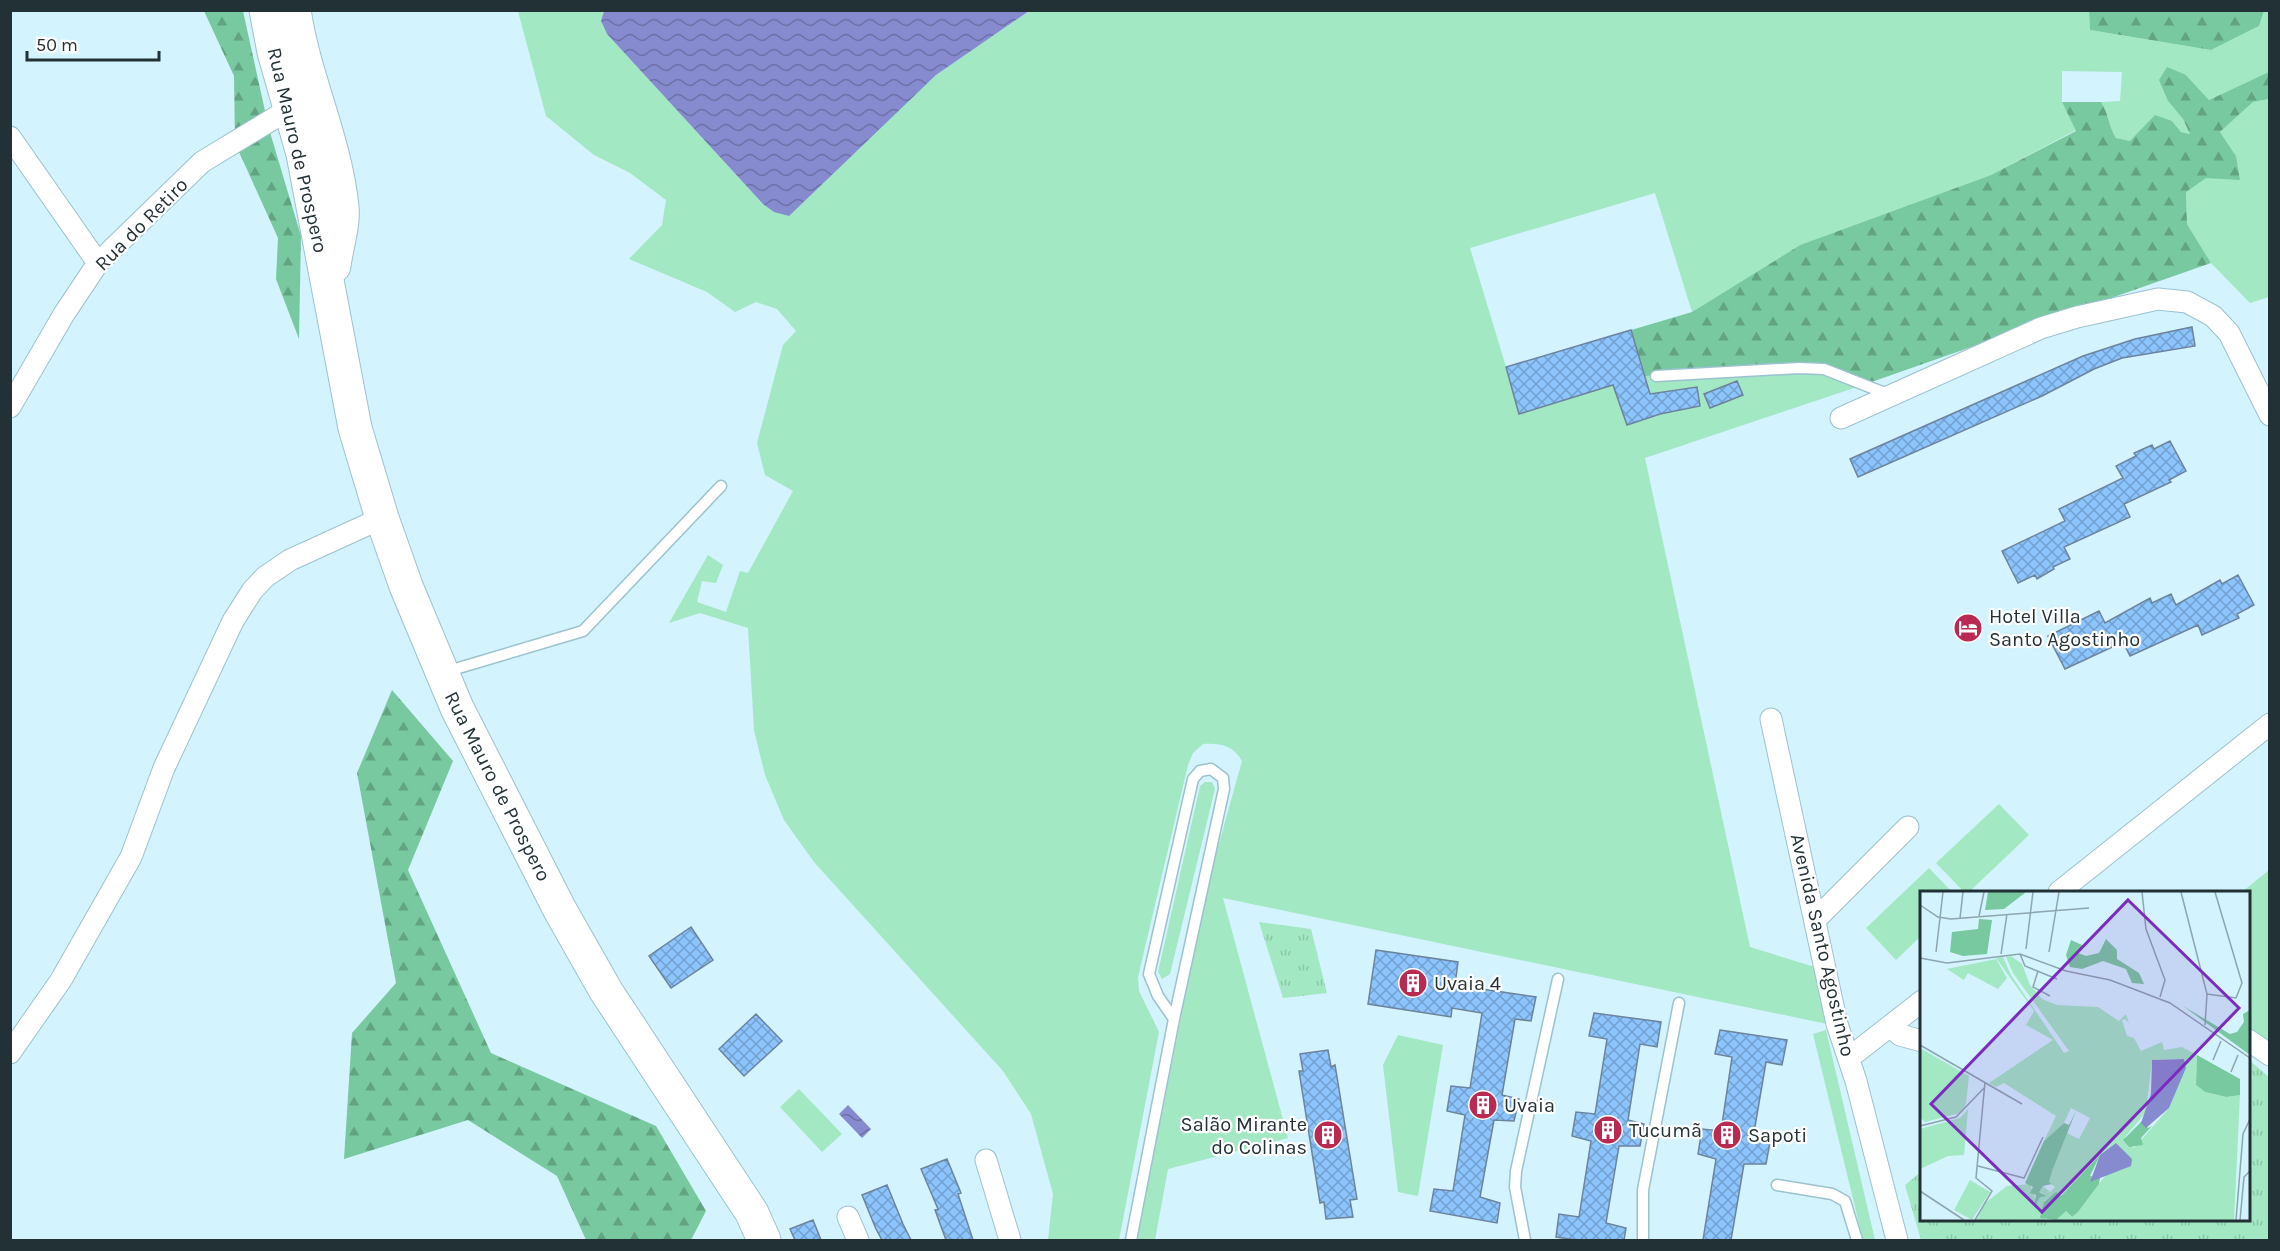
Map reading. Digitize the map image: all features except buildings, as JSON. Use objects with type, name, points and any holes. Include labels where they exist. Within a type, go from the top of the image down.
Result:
[{"type":"main road","name":"Rua Mauro de Prospero","points":[[266,10],[274,52],[303,154],[355,428],[382,518],[406,586],[442,673],[549,889],[606,991],[752,1213],[764,1240]]},
{"type":"main road","name":"Rua Mauro de Prospero","points":[[294,10],[303,57],[323,116],[343,209],[330,289]]},
{"type":"street","name":"Rua do Retiro","points":[[10,408],[64,314],[98,263],[202,162],[291,108]]},
{"type":"street","points":[[10,138],[98,263]]},
{"type":"street","points":[[1841,418],[2041,328],[2077,317],[2158,299],[2187,302],[2213,316],[2229,333],[2270,415]]},
{"type":"street","points":[[10,1053],[61,980],[131,857],[164,768],[233,621],[252,591],[265,577],[290,560],[382,518]]},
{"type":"street","name":"Avenida Santo Agostinho","points":[[1771,719],[1837,1024],[1849,1058],[1897,1240]]},
{"type":"street","points":[[2060,891],[2270,724]]},
{"type":"street","points":[[1816,919],[1908,827]]},
{"type":"street","points":[[1849,1058],[1920,1003]]},
{"type":"street","points":[[1890,1026],[1900,1035],[1920,1040]]},
{"type":"street","points":[[2250,1041],[2270,1055]]},
{"type":"street","points":[[986,1160],[1010,1240]]},
{"type":"street","points":[[848,1217],[858,1240]]},
{"type":"lane","points":[[1656,376],[1799,368],[1824,369],[1890,396]]},
{"type":"lane","points":[[442,673],[583,631],[721,486]]},
{"type":"lane","points":[[1131,1240],[1174,1019],[1224,789],[1223,778],[1211,769],[1200,771],[1193,779],[1149,974],[1158,996],[1174,1019]]},
{"type":"lane","points":[[1525,1240],[1515,1187],[1515,1171],[1558,979]]},
{"type":"lane","points":[[1643,1240],[1643,1190],[1679,1003]]},
{"type":"lane","points":[[1777,1185],[1832,1194],[1845,1201],[1857,1240]]},
{"type":"green space","points":[[2089,10],[2090,30],[2211,50],[2259,26],[2264,11],[2269,11],[2270,72],[2209,100],[2186,75],[2168,101],[2183,119],[2191,134],[2181,132],[2172,121],[2130,141],[2116,138],[2101,102],[2120,101],[2122,72],[2062,71],[2062,102],[2076,130],[1991,175],[1800,245],[1692,312],[1655,193],[1470,248],[1520,413],[1645,376],[1799,368],[1863,385],[1645,458],[1750,947],[1818,968],[1832,1025],[1223,898],[1288,1138],[1168,1169],[1155,1240],[1137,1240],[1206,890],[1242,761],[1234,751],[1226,746],[1203,744],[1193,753],[1188,765],[1138,977],[1139,991],[1159,1032],[1119,1240],[1048,1240],[1053,1194],[1031,1114],[1003,1071],[814,862],[784,820],[765,775],[754,730],[748,628],[700,613],[669,623],[708,555],[723,565],[716,583],[702,581],[697,602],[726,612],[740,571],[748,573],[793,491],[765,475],[757,443],[783,345],[796,331],[777,309],[756,302],[735,312],[707,292],[629,259],[662,225],[666,200],[630,173],[594,155],[546,116],[518,11],[604,11],[601,21],[607,34],[763,204],[788,215],[936,75],[1029,11]]},
{"type":"green space","points":[[2089,10],[2264,11],[2259,26],[2211,50],[2090,30]]},
{"type":"green space","points":[[204,11],[243,11],[269,129],[301,236],[299,339],[276,279],[278,238],[235,143],[234,76]]},
{"type":"green space","points":[[2167,67],[2186,75],[2209,100],[2269,72],[2269,99],[2253,102],[2220,132],[2236,156],[2240,180],[2206,178],[2186,192],[2187,224],[2211,263],[1863,385],[1824,369],[1645,376],[1631,330],[1692,312],[1800,245],[1991,175],[2076,131],[2062,102],[2101,102],[2116,138],[2130,141],[2155,115],[2172,121],[2181,132],[2190,134],[2183,119],[2168,101],[2159,80]]},
{"type":"green space","points":[[2269,99],[2269,297],[2250,303],[2211,263],[2187,224],[2186,191],[2236,156],[2220,132],[2253,102]]},
{"type":"green space","points":[[392,690],[453,761],[408,870],[491,1053],[656,1126],[706,1211],[691,1240],[586,1240],[557,1176],[468,1120],[344,1159],[352,1033],[396,983],[357,773]]},
{"type":"green space","points":[[1205,782],[1212,782],[1215,789],[1170,974],[1162,979],[1158,972],[1200,786]]},
{"type":"green space","points":[[1999,804],[2029,835],[1970,891],[1963,891],[1936,863]]},
{"type":"green space","points":[[1929,868],[1951,891],[1920,891],[1920,937],[1896,960],[1866,928]]},
{"type":"green space","points":[[2269,870],[2269,1044],[2250,1028],[2250,891],[2243,891]]},
{"type":"green space","points":[[1259,922],[1311,929],[1327,993],[1283,998]]},
{"type":"green space","points":[[1826,1030],[1875,1240],[1863,1240],[1813,1034]]},
{"type":"green space","points":[[1398,1035],[1443,1045],[1418,1196],[1398,1192],[1383,1065]]},
{"type":"green space","points":[[2250,1061],[2269,1077],[2269,1240],[1921,1240],[1905,1185],[1920,1173],[1920,1221],[2250,1221]]},
{"type":"green space","points":[[799,1089],[842,1134],[822,1152],[780,1107]]},
{"type":"water","points":[[604,10],[1029,11],[936,75],[789,216],[774,212],[763,204],[607,34],[601,21]]},
{"type":"water","points":[[848,1105],[871,1129],[862,1138],[839,1114]]},
{"type":"place","name":"Hotel Villa Santo Agostinho","points":[[1968,628]]},
{"type":"place","name":"Uvaia 4","points":[[1413,983]]},
{"type":"place","name":"Uvaia","points":[[1483,1105]]},
{"type":"place","name":"Tucumã","points":[[1608,1130]]},
{"type":"place","name":"Salão Mirante do Colinas","points":[[1328,1135]]},
{"type":"place","name":"Sapoti","points":[[1727,1135]]}]
